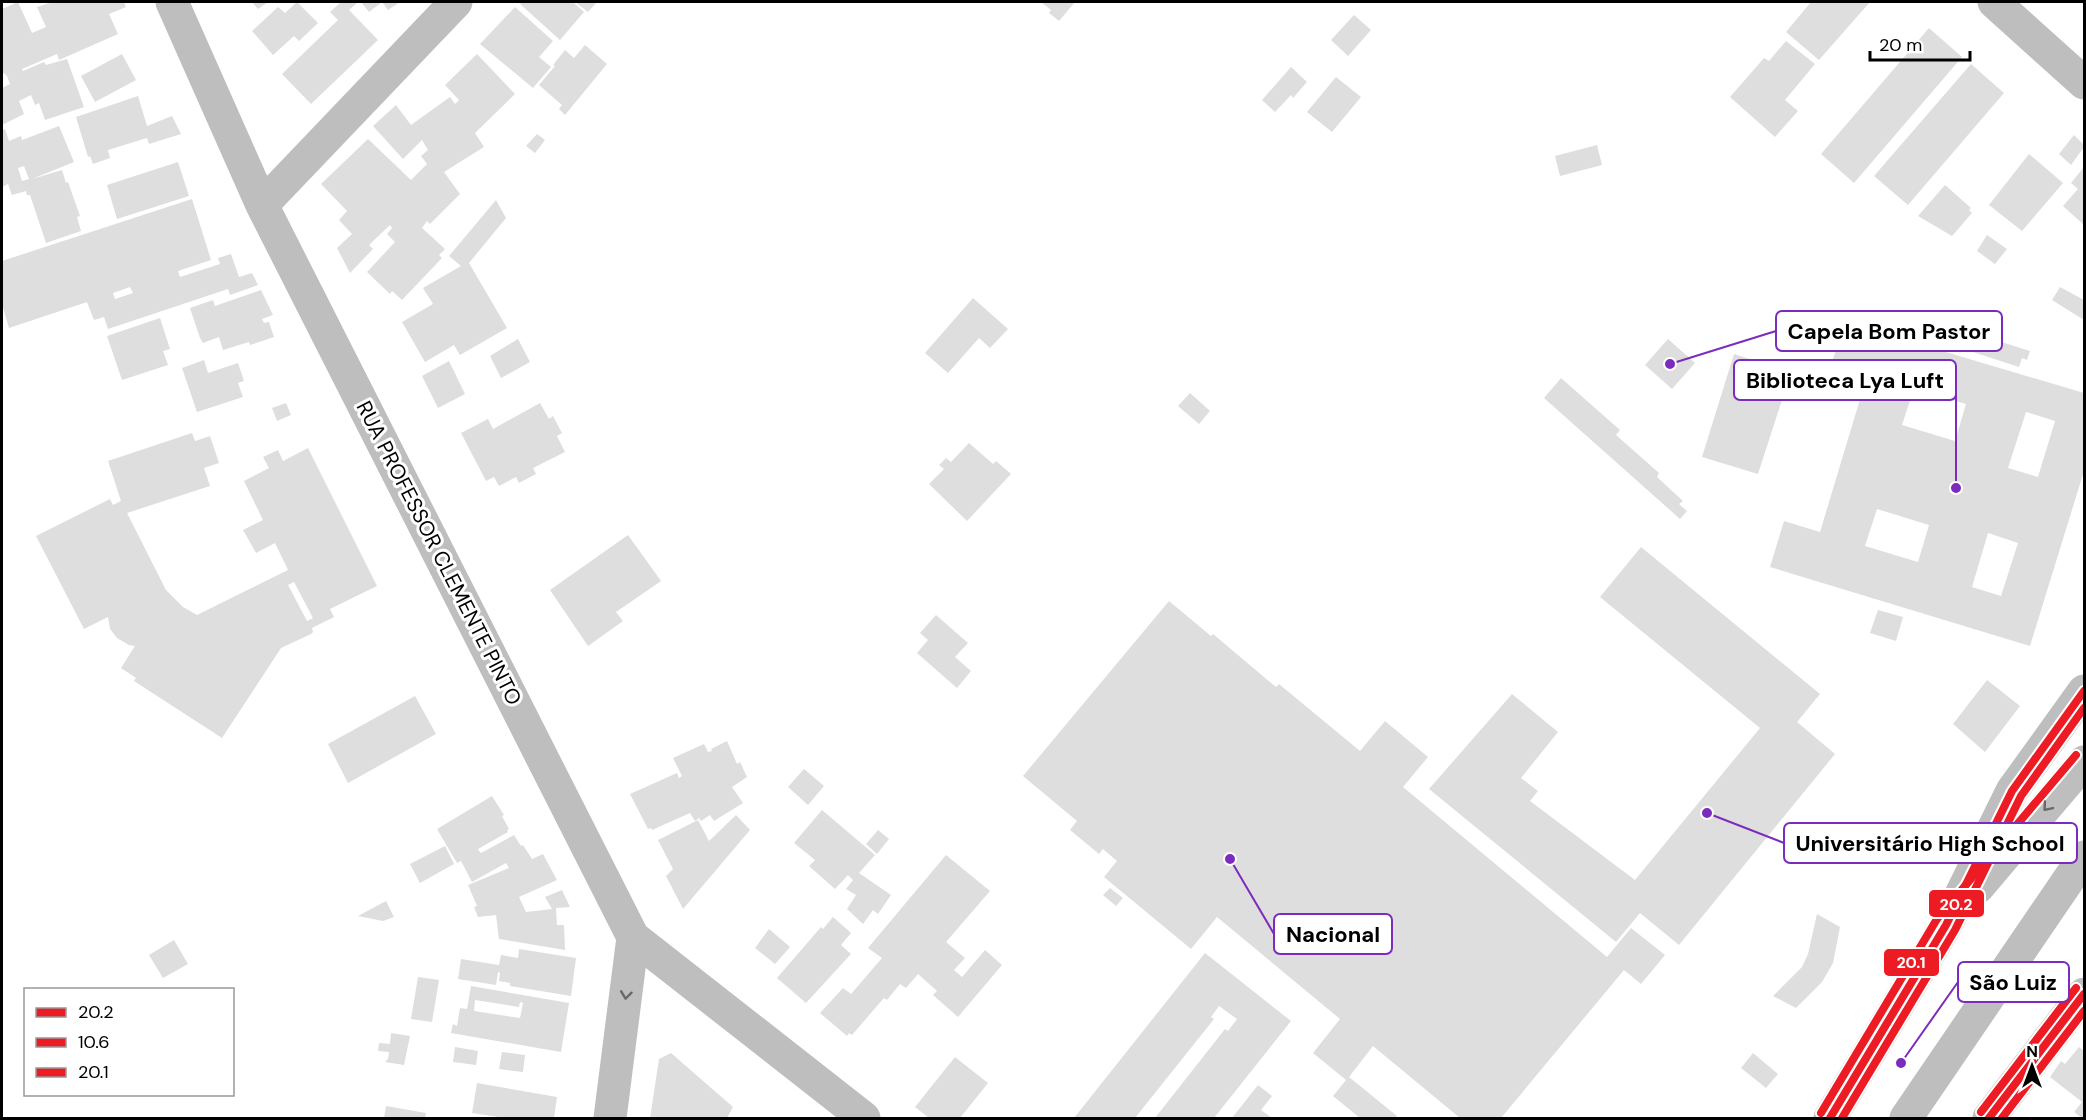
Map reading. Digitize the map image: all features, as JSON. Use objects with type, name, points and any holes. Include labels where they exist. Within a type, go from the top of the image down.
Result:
[{"type":"street","name":"RUA PROFESSOR CLEMENTE PINTO","points":[[172,2],[262,205],[633,937]]},
{"type":"street","points":[[262,205],[456,2]]},
{"type":"street","points":[[1994,2],[2085,83]]},
{"type":"street","points":[[1830,1119],[1946,925],[2012,791],[2085,691]]},
{"type":"street","points":[[1946,925],[2085,762]]},
{"type":"street","points":[[1906,1119],[2005,970],[2085,857]]},
{"type":"street","points":[[2005,970],[2085,876]]},
{"type":"street","points":[[2005,970],[2085,886]]},
{"type":"street","points":[[610,1119],[633,937]]},
{"type":"street","points":[[633,937],[864,1119]]},
{"type":"street","points":[[1989,1119],[2085,994]]},
{"type":"building","points":[[18,2],[32,33],[46,27],[37,7],[53,2],[124,2],[126,7],[109,14],[118,34],[59,60],[57,54],[22,69],[23,71],[44,62],[46,65],[67,59],[84,107],[45,120],[39,103],[35,105],[31,95],[19,101],[24,114],[2,125],[2,88],[10,84],[7,76],[2,74],[2,9]]},
{"type":"building","points":[[252,2],[268,2],[258,9]]},
{"type":"building","points":[[297,2],[318,23],[299,41],[294,36],[273,55],[252,31],[278,7],[285,13]]},
{"type":"building","points":[[341,2],[358,2],[349,10],[378,40],[311,104],[282,74],[338,20],[330,12]]},
{"type":"building","points":[[361,2],[382,2],[369,12]]},
{"type":"building","points":[[382,2],[400,2],[388,10]]},
{"type":"building","points":[[522,2],[573,2],[584,12],[560,40],[520,4]]},
{"type":"building","points":[[575,2],[597,2],[588,12]]},
{"type":"building","points":[[1041,2],[1075,2],[1059,21]]},
{"type":"building","points":[[1811,2],[1870,2],[1819,60],[1786,32]]},
{"type":"building","points":[[515,7],[553,41],[539,57],[551,67],[533,88],[480,44]]},
{"type":"building","points":[[1354,15],[1371,30],[1348,56],[1331,40]]},
{"type":"building","points":[[1929,28],[1962,57],[1854,183],[1821,154]]},
{"type":"building","points":[[1786,41],[1815,64],[1785,100],[1798,111],[1775,137],[1730,97],[1764,58],[1769,61]]},
{"type":"building","points":[[585,45],[607,64],[565,115],[559,109],[562,105],[539,85],[565,50],[574,58]]},
{"type":"building","points":[[122,54],[136,80],[95,102],[81,76]]},
{"type":"building","points":[[477,54],[515,94],[475,133],[484,147],[444,172],[460,194],[430,224],[427,221],[422,228],[445,249],[439,255],[442,258],[402,300],[392,291],[390,294],[367,272],[395,242],[387,234],[392,228],[390,225],[369,245],[373,249],[350,273],[337,248],[352,234],[339,220],[347,211],[321,184],[368,139],[411,180],[427,164],[421,156],[428,150],[422,140],[403,159],[373,126],[396,105],[411,125],[450,97],[455,104],[459,100],[445,85]]},
{"type":"building","points":[[1971,64],[2004,93],[1908,205],[1874,176]]},
{"type":"building","points":[[1291,67],[1307,82],[1293,98],[1291,95],[1275,112],[1262,100]]},
{"type":"building","points":[[1336,77],[1361,97],[1332,132],[1307,112]]},
{"type":"building","points":[[138,96],[147,126],[172,116],[181,134],[149,144],[147,138],[108,150],[110,158],[93,164],[90,156],[88,157],[76,117]]},
{"type":"building","points":[[59,126],[74,162],[32,179],[62,170],[80,216],[77,217],[81,231],[46,243],[30,195],[27,195],[26,191],[12,195],[8,184],[2,187],[2,130],[5,129],[9,141],[21,136],[22,140]],"holes":[[[24,166],[29,179],[22,181],[18,168]]]},
{"type":"building","points":[[537,134],[545,140],[535,153],[526,146]]},
{"type":"building","points":[[2074,135],[2084,147],[2071,165],[2059,154]]},
{"type":"building","points":[[1597,145],[1602,165],[1560,176],[1555,156]]},
{"type":"building","points":[[2029,154],[2063,183],[2022,231],[1989,205]]},
{"type":"building","points":[[178,162],[189,196],[117,219],[107,185]]},
{"type":"building","points":[[2084,167],[2084,225],[2063,206],[2078,189],[2071,183]]},
{"type":"building","points":[[1945,185],[1971,208],[1969,210],[1972,213],[1952,236],[1918,216]]},
{"type":"building","points":[[192,199],[211,260],[178,271],[180,277],[220,264],[218,258],[231,254],[239,277],[252,273],[258,285],[230,295],[228,289],[108,329],[104,317],[94,320],[87,302],[9,328],[2,304],[2,261]],"holes":[[[130,287],[133,293],[115,299],[113,293]]]},
{"type":"building","points":[[496,200],[506,218],[469,263],[507,328],[460,355],[454,345],[425,362],[402,322],[433,304],[423,288],[461,266],[449,256]]},
{"type":"building","points":[[1987,235],[2007,249],[1995,264],[1977,251]]},
{"type":"building","points":[[2060,287],[2084,300],[2084,320],[2052,300]]},
{"type":"building","points":[[261,290],[273,315],[262,319],[264,323],[269,322],[274,337],[250,345],[249,342],[223,350],[219,337],[203,343],[190,308],[213,300],[215,306]]},
{"type":"building","points":[[973,298],[1008,329],[990,348],[979,338],[948,373],[925,353]]},
{"type":"building","points":[[160,318],[170,349],[163,351],[168,365],[122,380],[107,336]]},
{"type":"building","points":[[1845,322],[2084,393],[2084,471],[2030,646],[1770,567],[1784,521],[1820,532],[1867,376],[1831,365]],"holes":[[[1914,388],[1966,404],[1955,441],[1902,425]],[[2026,412],[2055,421],[2038,477],[2008,468]],[[1877,509],[1929,525],[1918,562],[1865,546]],[[1988,533],[2018,543],[2001,596],[1972,587]]]},
{"type":"building","points":[[1954,327],[2030,351],[2027,360],[2022,358],[2019,367],[1948,344]]},
{"type":"building","points":[[518,339],[530,362],[501,378],[490,356]]},
{"type":"building","points":[[1668,339],[1695,363],[1672,389],[1645,365]]},
{"type":"building","points":[[1734,354],[1791,372],[1758,474],[1702,457]]},
{"type":"building","points":[[204,360],[208,373],[238,363],[244,381],[238,383],[243,397],[197,412],[182,368]]},
{"type":"building","points":[[449,361],[465,394],[438,408],[422,376]]},
{"type":"building","points":[[1561,378],[1620,430],[1616,435],[1659,473],[1657,477],[1683,501],[1679,504],[1687,511],[1680,519],[1544,398]]},
{"type":"building","points":[[1190,393],[1210,411],[1199,424],[1178,406]]},
{"type":"building","points":[[286,403],[291,415],[277,421],[272,408]]},
{"type":"building","points":[[540,403],[549,419],[553,416],[562,433],[557,436],[565,452],[533,468],[536,474],[519,483],[516,477],[499,486],[494,477],[486,481],[461,433],[488,419],[493,429]]},
{"type":"building","points":[[192,433],[195,441],[210,436],[219,463],[204,468],[210,486],[127,513],[166,590],[183,607],[197,615],[288,570],[275,543],[256,553],[243,530],[263,520],[244,481],[269,468],[263,457],[278,450],[283,461],[308,448],[377,586],[330,609],[334,617],[312,628],[311,634],[281,648],[222,738],[134,681],[136,678],[121,668],[135,646],[117,638],[110,629],[108,617],[84,629],[36,536],[110,499],[113,505],[121,501],[108,461]],"holes":[[[294,582],[313,618],[307,621],[288,585]]]},
{"type":"building","points":[[969,443],[993,464],[996,461],[1011,474],[967,521],[929,484],[944,469],[939,465],[946,458],[951,462]]},
{"type":"building","points":[[628,535],[661,581],[616,612],[623,621],[588,646],[550,590]]},
{"type":"building","points":[[1641,547],[1820,694],[1797,722],[1835,754],[1679,945],[1640,913],[1616,942],[1429,789],[1512,694],[1558,732],[1521,778],[1538,791],[1530,801],[1635,880],[1760,728],[1600,597]]},
{"type":"building","points":[[1169,601],[1211,636],[1213,634],[1276,687],[1279,684],[1360,751],[1385,721],[1428,757],[1403,787],[1607,957],[1631,928],[1665,955],[1641,984],[1624,970],[1501,1118],[1460,1118],[1373,1046],[1349,1077],[1397,1116],[1395,1118],[1360,1118],[1333,1096],[1346,1080],[1313,1053],[1340,1019],[1217,917],[1191,949],[1104,877],[1117,861],[1103,849],[1099,854],[1070,830],[1077,821],[1023,776]]},
{"type":"building","points":[[1878,610],[1903,617],[1896,641],[1870,633]]},
{"type":"building","points":[[936,615],[968,643],[955,657],[971,671],[957,688],[917,653],[928,640],[920,633]]},
{"type":"building","points":[[1987,680],[2020,706],[1985,752],[1953,724]]},
{"type":"building","points":[[415,696],[436,734],[348,783],[328,744]]},
{"type":"building","points":[[727,741],[737,764],[740,762],[747,777],[732,787],[743,803],[714,821],[710,815],[701,821],[699,818],[695,821],[690,813],[652,830],[648,829],[630,794],[677,773],[679,778],[682,776],[673,758],[704,744],[708,752],[712,751],[711,749]]},
{"type":"building","points":[[804,769],[824,786],[808,805],[788,787]]},
{"type":"building","points":[[492,796],[504,815],[502,816],[509,829],[508,832],[478,849],[481,853],[514,835],[532,859],[543,854],[557,880],[519,897],[526,912],[552,909],[545,897],[562,890],[570,907],[556,908],[557,925],[564,925],[565,950],[499,939],[496,915],[478,917],[474,907],[477,906],[468,885],[509,868],[506,863],[472,882],[461,861],[457,863],[437,829]]},
{"type":"building","points":[[822,810],[875,855],[859,873],[891,895],[878,914],[873,910],[863,924],[847,909],[856,895],[846,889],[853,880],[848,875],[835,889],[809,866],[815,860],[794,843]]},
{"type":"building","points":[[736,815],[750,830],[683,909],[666,876],[673,869],[658,840],[698,820],[709,841]]},
{"type":"building","points":[[878,830],[889,839],[877,854],[866,844]]},
{"type":"building","points":[[445,846],[454,864],[420,883],[410,864]]},
{"type":"building","points":[[946,855],[990,891],[946,942],[965,958],[954,970],[962,977],[985,950],[1002,965],[958,1017],[933,995],[937,991],[918,974],[906,988],[900,984],[887,1000],[884,998],[852,1035],[849,1033],[847,1036],[820,1013],[843,988],[851,994],[882,958],[868,948]]},
{"type":"building","points":[[1110,888],[1123,898],[1116,906],[1103,895]]},
{"type":"building","points":[[386,901],[394,917],[383,921],[358,916]]},
{"type":"building","points":[[1817,914],[1840,927],[1833,963],[1822,982],[1796,1008],[1773,996],[1802,967],[1808,954]]},
{"type":"building","points":[[833,917],[851,933],[841,945],[851,954],[806,1003],[777,978],[821,927],[823,929]]},
{"type":"building","points":[[769,929],[790,947],[775,964],[755,948]]},
{"type":"building","points":[[174,940],[188,964],[163,978],[149,955]]},
{"type":"building","points":[[519,949],[576,958],[571,996],[510,986],[510,983],[499,981],[500,973],[498,972],[496,985],[458,979],[461,959],[499,965],[501,955],[518,958]]},
{"type":"building","points":[[1205,953],[1291,1021],[1214,1118],[1155,1118],[1225,1029],[1228,1031],[1237,1019],[1219,1006],[1211,1017],[1214,1019],[1135,1118],[1074,1118]]},
{"type":"building","points":[[418,977],[439,980],[432,1022],[411,1019]]},
{"type":"building","points":[[471,986],[569,1003],[561,1052],[451,1033],[453,1024],[457,1026],[460,1008],[467,1009]],"holes":[[[475,1000],[519,1007],[520,1002],[523,1003],[520,1018],[474,1011]]]},
{"type":"building","points":[[391,1033],[410,1036],[404,1065],[385,1062],[389,1052],[378,1051],[379,1043],[390,1044]]},
{"type":"building","points":[[455,1047],[478,1051],[476,1065],[453,1062]]},
{"type":"building","points":[[2079,1047],[2084,1051],[2084,1118],[2074,1112],[2082,1102],[2050,1077],[2061,1061],[2065,1064]]},
{"type":"building","points":[[502,1052],[525,1055],[523,1072],[499,1069]]},
{"type":"building","points":[[671,1053],[733,1107],[727,1118],[650,1118],[659,1059]]},
{"type":"building","points":[[1753,1053],[1778,1074],[1766,1088],[1741,1068]]},
{"type":"building","points":[[955,1057],[988,1083],[960,1118],[929,1118],[915,1107]]},
{"type":"building","points":[[477,1083],[557,1097],[554,1118],[505,1118],[472,1113]]},
{"type":"building","points":[[1258,1085],[1272,1096],[1261,1110],[1272,1118],[1232,1118]]},
{"type":"building","points":[[386,1106],[426,1113],[425,1118],[384,1118]]},
{"type":"transit line","name":"20.2","points":[[1830,1118],[1946,925],[2012,791],[2084,691]]},
{"type":"transit line","name":"10.6","points":[[1842,1118],[1955,930],[2021,796],[2084,708]]},
{"type":"transit line","name":"20.1","points":[[1821,1113],[1937,919],[2076,755]]},
{"type":"transit line","name":"20.1","points":[[1981,1112],[2076,988]]},
{"type":"transit line","name":"20.2","points":[[1989,1118],[2084,994]]},
{"type":"transit line","name":"10.6","points":[[2002,1118],[2084,1011]]},
{"type":"place","name":"Capela Bom Pastor","points":[[1670,364]]},
{"type":"place","name":"Biblioteca Lya Luft","points":[[1956,488]]},
{"type":"place","name":"Universitário High School","points":[[1707,813]]},
{"type":"place","name":"Nacional","points":[[1230,859]]},
{"type":"place","name":"São Luiz","points":[[1901,1063]]}]
